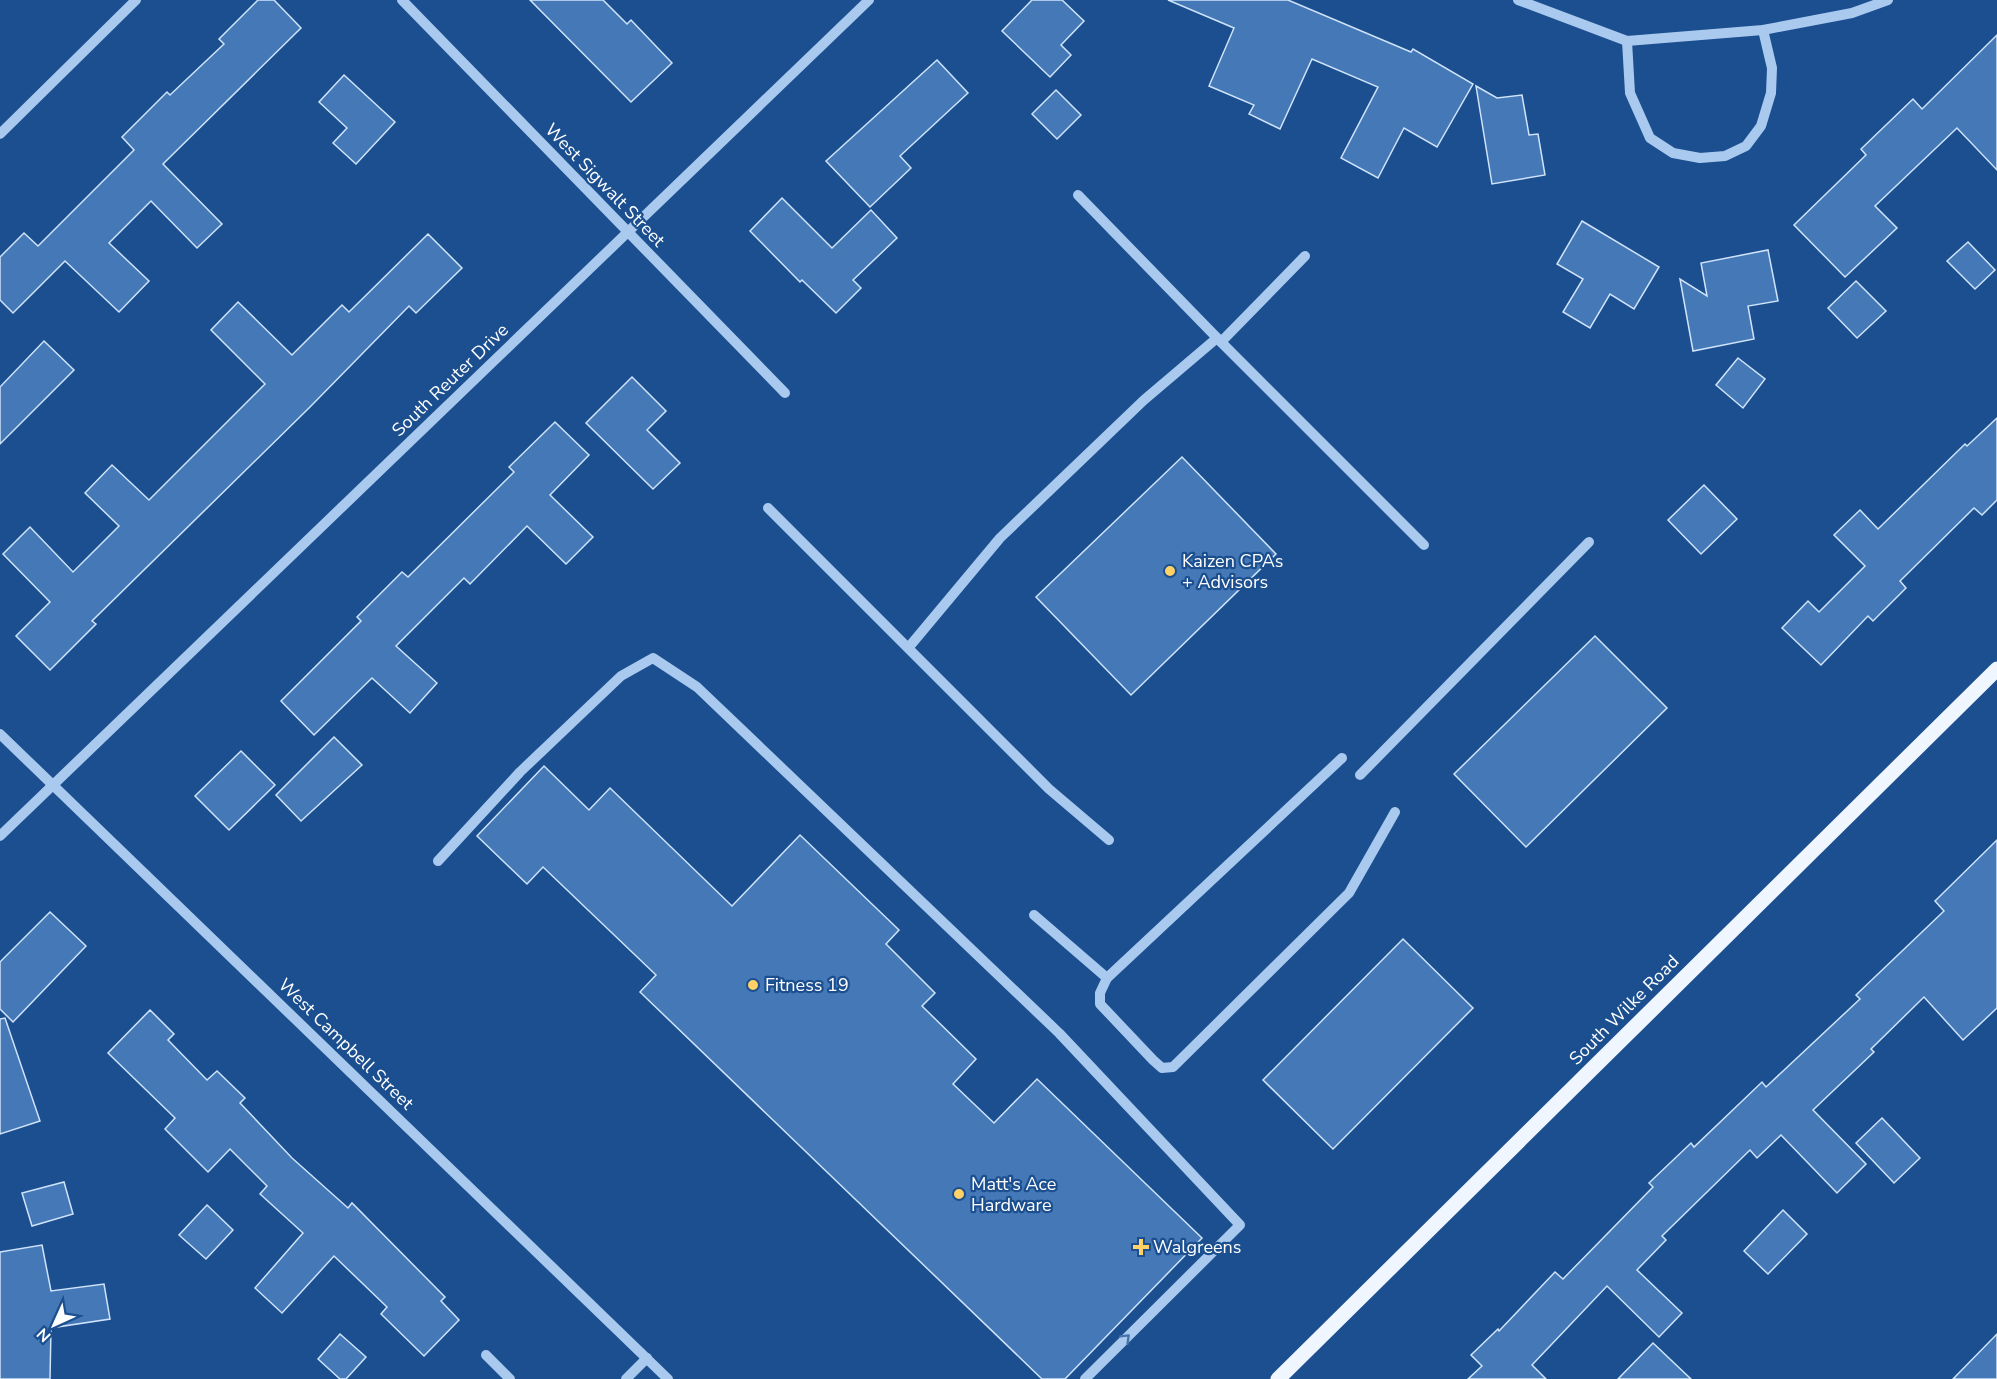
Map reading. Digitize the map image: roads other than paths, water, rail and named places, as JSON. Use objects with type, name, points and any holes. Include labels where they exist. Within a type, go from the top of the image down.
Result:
[{"type":"main road","name":"South Wilke Road","points":[[1278,1379],[1997,669]]},
{"type":"street","points":[[0,134],[136,0]]},
{"type":"street","name":"West Sigwalt Street","points":[[402,0],[785,393]]},
{"type":"street","name":"South Reuter Drive","points":[[0,836],[869,0]]},
{"type":"street","points":[[1518,0],[1627,41],[1763,30],[1852,13],[1888,0]]},
{"type":"street","points":[[1627,41],[1629,93],[1650,138],[1673,153],[1700,158],[1725,156],[1746,146],[1761,126],[1771,93],[1772,68],[1763,30]]},
{"type":"street","points":[[1078,195],[1424,545]]},
{"type":"street","points":[[909,647],[1000,538],[1144,400],[1219,340],[1305,256]]},
{"type":"street","points":[[768,508],[1048,789],[1109,840]]},
{"type":"street","points":[[1360,776],[1589,542]]},
{"type":"street","points":[[438,861],[520,772],[621,676],[653,658],[697,687],[911,889],[1059,1033],[1240,1224],[1085,1379]]},
{"type":"street","name":"West Campbell Street","points":[[0,734],[668,1379]]},
{"type":"street","points":[[1342,758],[1107,978],[1100,993],[1100,1004],[1153,1060],[1162,1068],[1173,1067],[1349,893],[1395,812]]},
{"type":"street","points":[[1034,915],[1107,978]]},
{"type":"street","points":[[486,1356],[510,1379]]},
{"type":"street","points":[[626,1379],[647,1358]]},
{"type":"place","name":"Kaizen CPAs + Advisors","points":[[1170,571]]},
{"type":"place","name":"Fitness 19","points":[[753,985]]},
{"type":"place","name":"Matt's Ace Hardware","points":[[959,1194]]},
{"type":"place","name":"Walgreens","points":[[1141,1247]]}]
